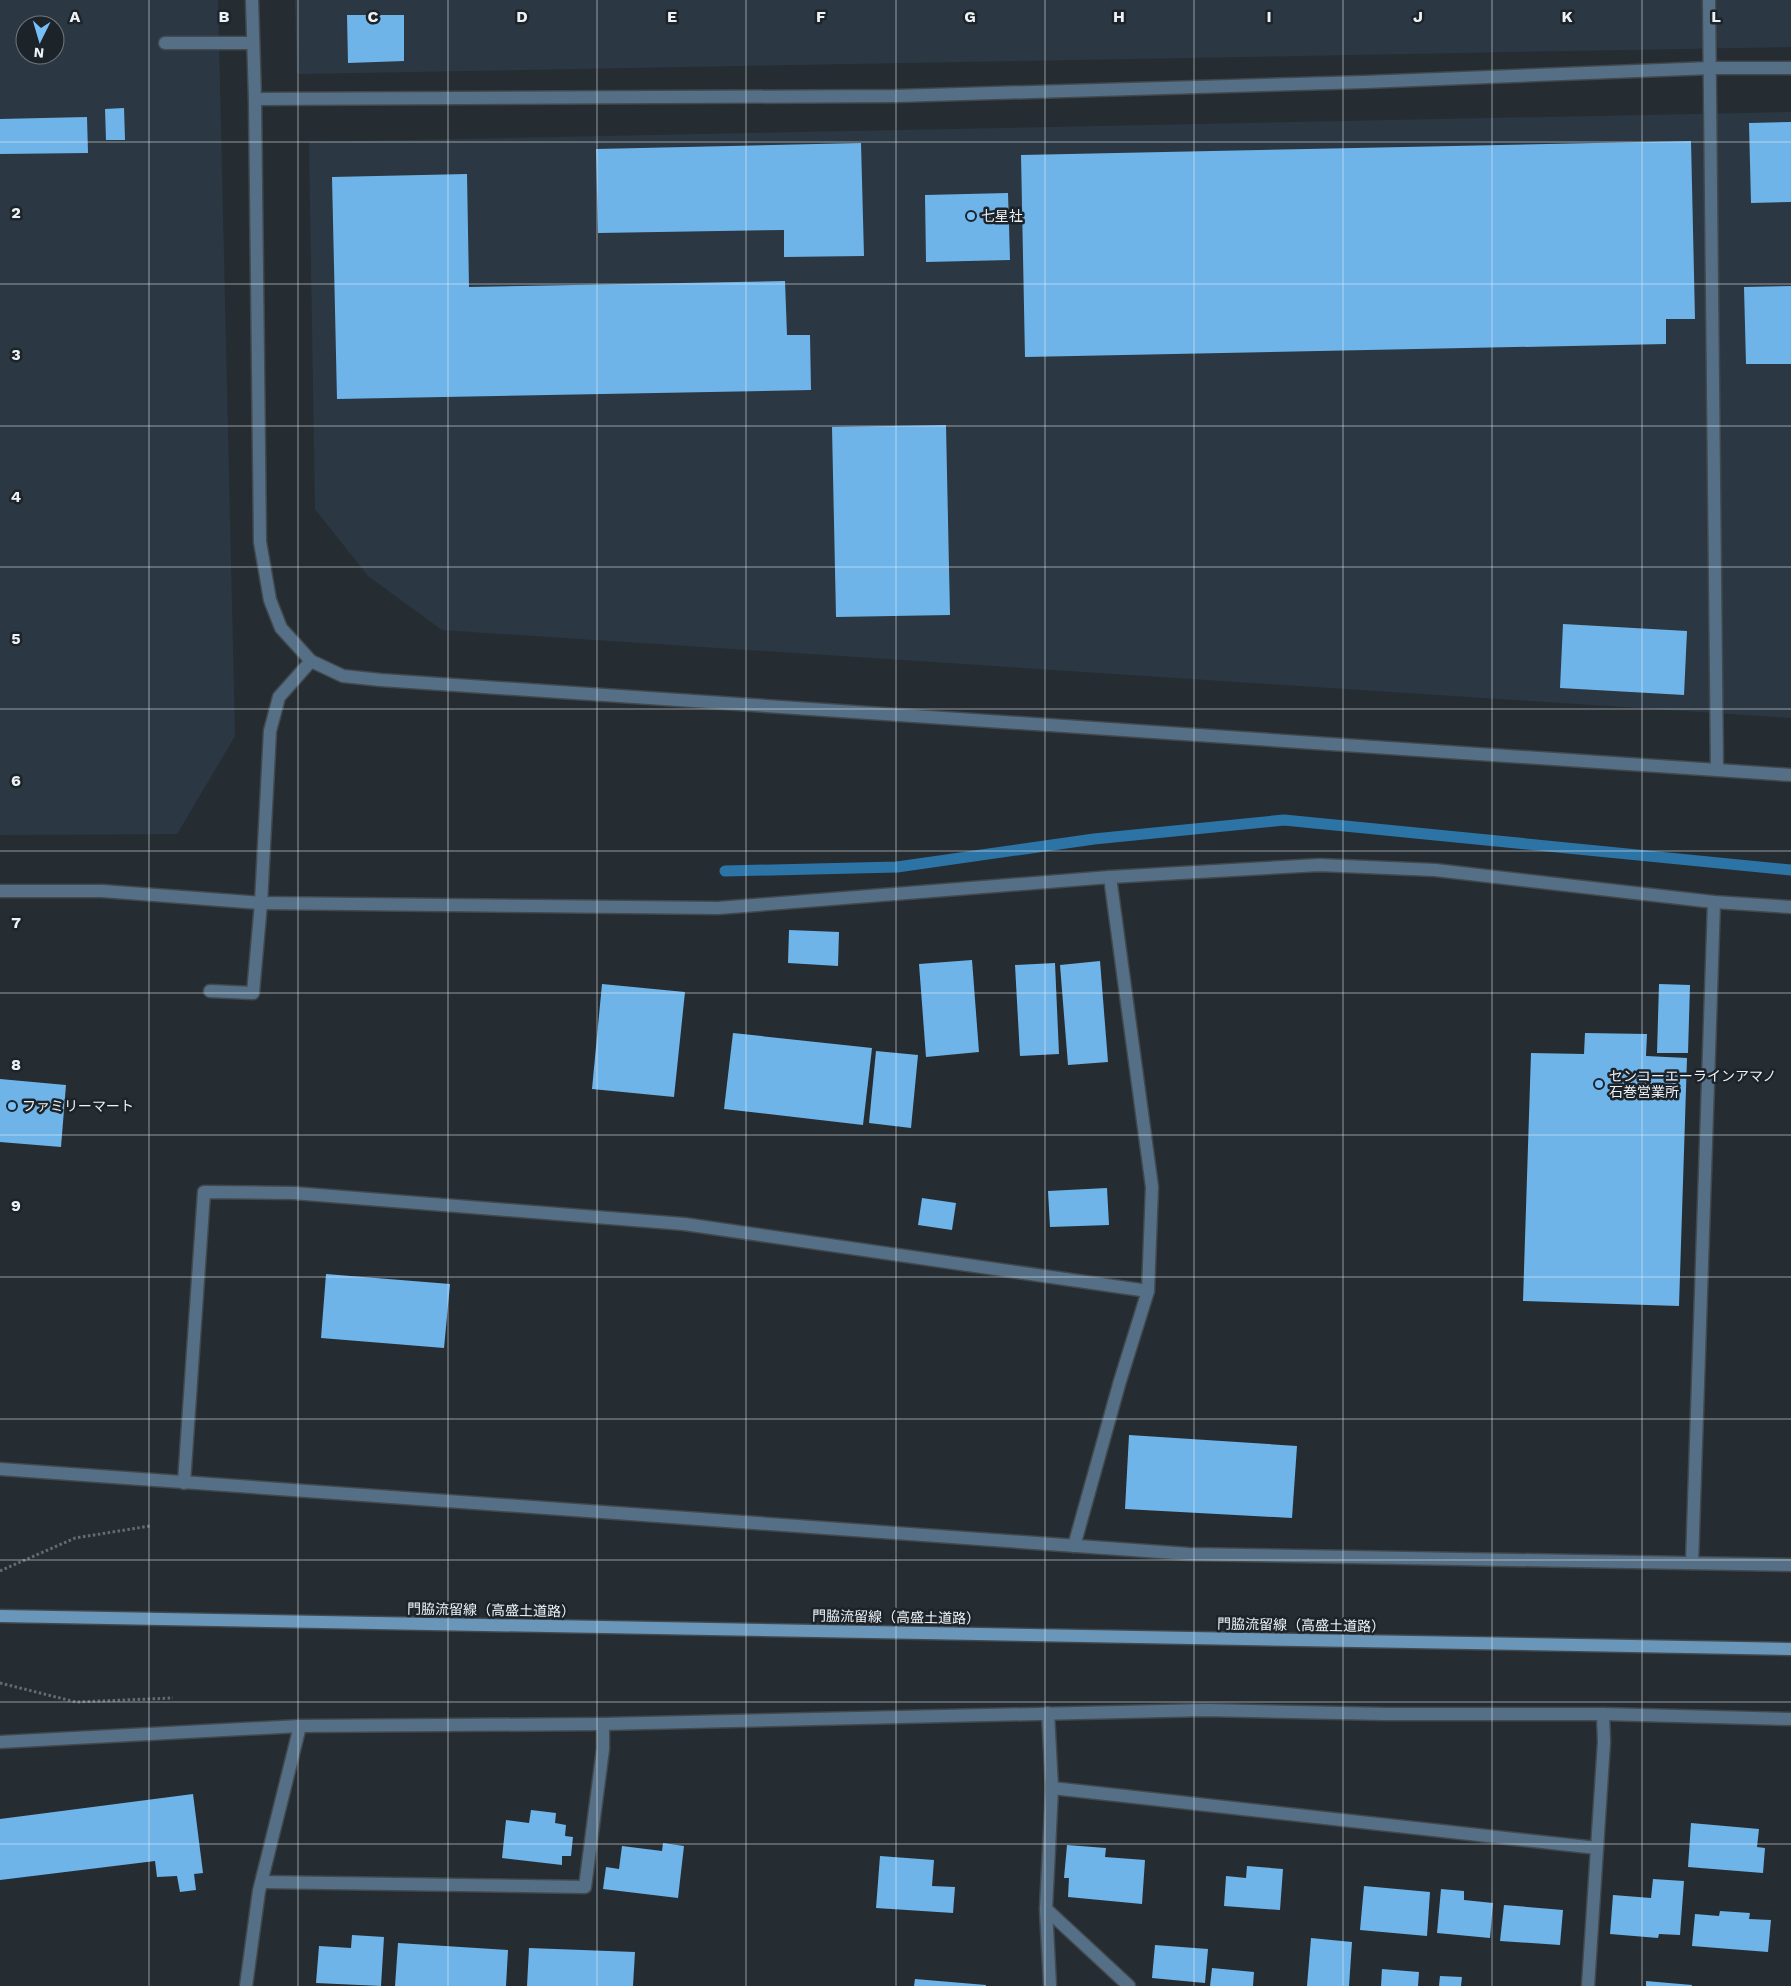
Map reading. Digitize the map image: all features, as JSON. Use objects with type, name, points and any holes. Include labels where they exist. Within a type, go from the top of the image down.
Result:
[{"type":"main road","name":"門脇流留線（高盛土道路）","points":[[0,1616],[1791,1649]]},
{"type":"street","points":[[252,0],[255,99],[260,542],[270,600],[281,628],[311,661],[343,676],[381,680],[1791,775]]},
{"type":"street","points":[[1709,0],[1717,770]]},
{"type":"street","points":[[165,43],[253,43]]},
{"type":"street","points":[[255,99],[896,96],[1365,82],[1711,68],[1791,68]]},
{"type":"street","points":[[210,991],[253,993],[262,903],[270,731],[279,697],[311,661]]},
{"type":"street","points":[[0,891],[102,891],[262,903],[718,908],[1110,877],[1319,865],[1416,869],[1714,902],[1791,907]]},
{"type":"street","points":[[1074,1546],[1120,1381],[1148,1292],[1152,1187],[1110,877]]},
{"type":"street","points":[[1692,1563],[1714,902]]},
{"type":"street","points":[[184,1483],[204,1192],[293,1193],[684,1224],[1148,1292]]},
{"type":"street","points":[[0,1469],[1189,1554],[1791,1565]]},
{"type":"street","points":[[0,1742],[300,1726],[603,1724],[1206,1710],[1384,1714],[1603,1714],[1791,1719]]},
{"type":"street","points":[[1048,1713],[1052,1788],[1046,1909],[1050,1986]]},
{"type":"street","points":[[1588,1986],[1604,1742],[1603,1714]]},
{"type":"street","points":[[262,1882],[585,1887],[603,1750],[603,1724]]},
{"type":"street","points":[[246,1986],[262,1882],[300,1726]]},
{"type":"street","points":[[1052,1788],[1597,1848]]},
{"type":"street","points":[[1046,1909],[1129,1986]]},
{"type":"path","points":[[0,1571],[74,1538],[150,1526]]},
{"type":"path","points":[[0,1682],[76,1702],[172,1698]]},
{"type":"shaded area","points":[[0,0],[218,0],[235,736],[177,834],[0,835]]},
{"type":"shaded area","points":[[295,0],[1791,0],[1791,47],[297,74]]},
{"type":"shaded area","points":[[1791,112],[1791,718],[442,630],[368,576],[315,509],[309,142]]},
{"type":"building","points":[[347,15],[404,15],[404,61],[348,63]]},
{"type":"building","points":[[124,108],[125,140],[106,140],[105,109]]},
{"type":"building","points":[[87,117],[88,153],[0,154],[0,119]]},
{"type":"building","points":[[1791,122],[1791,202],[1751,203],[1749,123]]},
{"type":"building","points":[[1691,141],[1695,319],[1666,319],[1666,344],[1025,357],[1021,155]]},
{"type":"building","points":[[861,143],[864,256],[784,257],[784,230],[598,233],[596,149]]},
{"type":"building","points":[[467,174],[469,287],[785,281],[787,335],[810,335],[811,390],[337,399],[332,177]]},
{"type":"building","points":[[1008,193],[1010,260],[926,262],[925,195]]},
{"type":"building","points":[[1791,286],[1791,364],[1746,364],[1744,287]]},
{"type":"building","points":[[946,425],[950,615],[836,617],[832,427]]},
{"type":"building","points":[[1563,624],[1687,631],[1684,695],[1560,688]]},
{"type":"building","points":[[789,930],[839,932],[838,966],[788,963]]},
{"type":"building","points":[[972,960],[979,1052],[926,1057],[919,964]]},
{"type":"building","points":[[1100,961],[1108,1062],[1068,1065],[1060,965]]},
{"type":"building","points":[[1055,963],[1059,1054],[1020,1056],[1015,965]]},
{"type":"building","points":[[602,984],[685,992],[674,1097],[592,1089]]},
{"type":"building","points":[[1659,984],[1690,985],[1688,1053],[1657,1053]]},
{"type":"building","points":[[733,1033],[872,1048],[863,1125],[724,1109]]},
{"type":"building","points":[[1585,1033],[1647,1034],[1646,1056],[1687,1058],[1679,1306],[1523,1301],[1531,1053],[1584,1054]]},
{"type":"building","points":[[876,1051],[918,1055],[911,1128],[869,1123]]},
{"type":"building","points":[[0,1079],[66,1085],[61,1147],[0,1142]]},
{"type":"building","points":[[1107,1188],[1109,1225],[1050,1227],[1048,1191]]},
{"type":"building","points":[[922,1198],[956,1203],[952,1230],[918,1225]]},
{"type":"building","points":[[326,1274],[450,1284],[444,1348],[321,1338]]},
{"type":"building","points":[[1129,1435],[1297,1446],[1292,1518],[1125,1509]]},
{"type":"building","points":[[193,1794],[203,1873],[194,1874],[196,1890],[180,1892],[177,1876],[157,1877],[155,1861],[0,1880],[0,1819]]},
{"type":"building","points":[[531,1810],[556,1813],[555,1823],[566,1825],[565,1836],[573,1837],[571,1856],[562,1856],[562,1865],[502,1858],[506,1820],[529,1823]]},
{"type":"building","points":[[1691,1823],[1759,1829],[1757,1847],[1765,1848],[1763,1873],[1688,1867]]},
{"type":"building","points":[[663,1843],[684,1846],[678,1898],[603,1889],[606,1867],[619,1869],[622,1846],[662,1851]]},
{"type":"building","points":[[1067,1845],[1106,1848],[1105,1857],[1145,1860],[1142,1904],[1068,1897],[1069,1878],[1064,1878]]},
{"type":"building","points":[[880,1856],[934,1860],[932,1886],[955,1887],[953,1913],[876,1908]]},
{"type":"building","points":[[1247,1866],[1283,1869],[1280,1910],[1224,1906],[1226,1876],[1246,1878]]},
{"type":"building","points":[[1653,1879],[1684,1881],[1680,1935],[1659,1934],[1658,1938],[1610,1934],[1613,1895],[1651,1898]]},
{"type":"building","points":[[1364,1886],[1430,1892],[1427,1936],[1360,1930]]},
{"type":"building","points":[[1441,1889],[1464,1891],[1464,1900],[1493,1903],[1490,1938],[1437,1933]]},
{"type":"building","points":[[1504,1905],[1563,1910],[1560,1945],[1500,1941]]},
{"type":"building","points":[[1720,1911],[1750,1913],[1749,1919],[1771,1920],[1768,1952],[1692,1946],[1695,1914],[1719,1916]]},
{"type":"building","points":[[352,1935],[384,1937],[381,1986],[316,1983],[319,1946],[351,1948]]},
{"type":"building","points":[[1311,1938],[1352,1942],[1349,1986],[1307,1986]]},
{"type":"building","points":[[398,1943],[508,1950],[506,1986],[395,1986]]},
{"type":"building","points":[[1155,1945],[1208,1949],[1205,1983],[1152,1978]]},
{"type":"building","points":[[529,1948],[635,1952],[633,1986],[527,1986]]},
{"type":"building","points":[[1212,1968],[1254,1972],[1253,1986],[1210,1986]]},
{"type":"building","points":[[1382,1969],[1419,1972],[1418,1986],[1381,1986]]},
{"type":"building","points":[[1440,1976],[1462,1977],[1461,1986],[1439,1986]]},
{"type":"building","points":[[915,1979],[986,1985],[986,1986],[914,1986]]},
{"type":"building","points":[[1646,1981],[1692,1985],[1692,1986],[1646,1986]]},
{"type":"waterway","points":[[725,871],[897,867],[1094,839],[1284,820],[1791,870]]},
{"type":"place","name":"七星社","points":[[971,216]]},
{"type":"place","name":"センコーエーラインアマノ 石巻営業所","points":[[1599,1084]]},
{"type":"place","name":"ファミリーマート","points":[[12,1106]]}]
